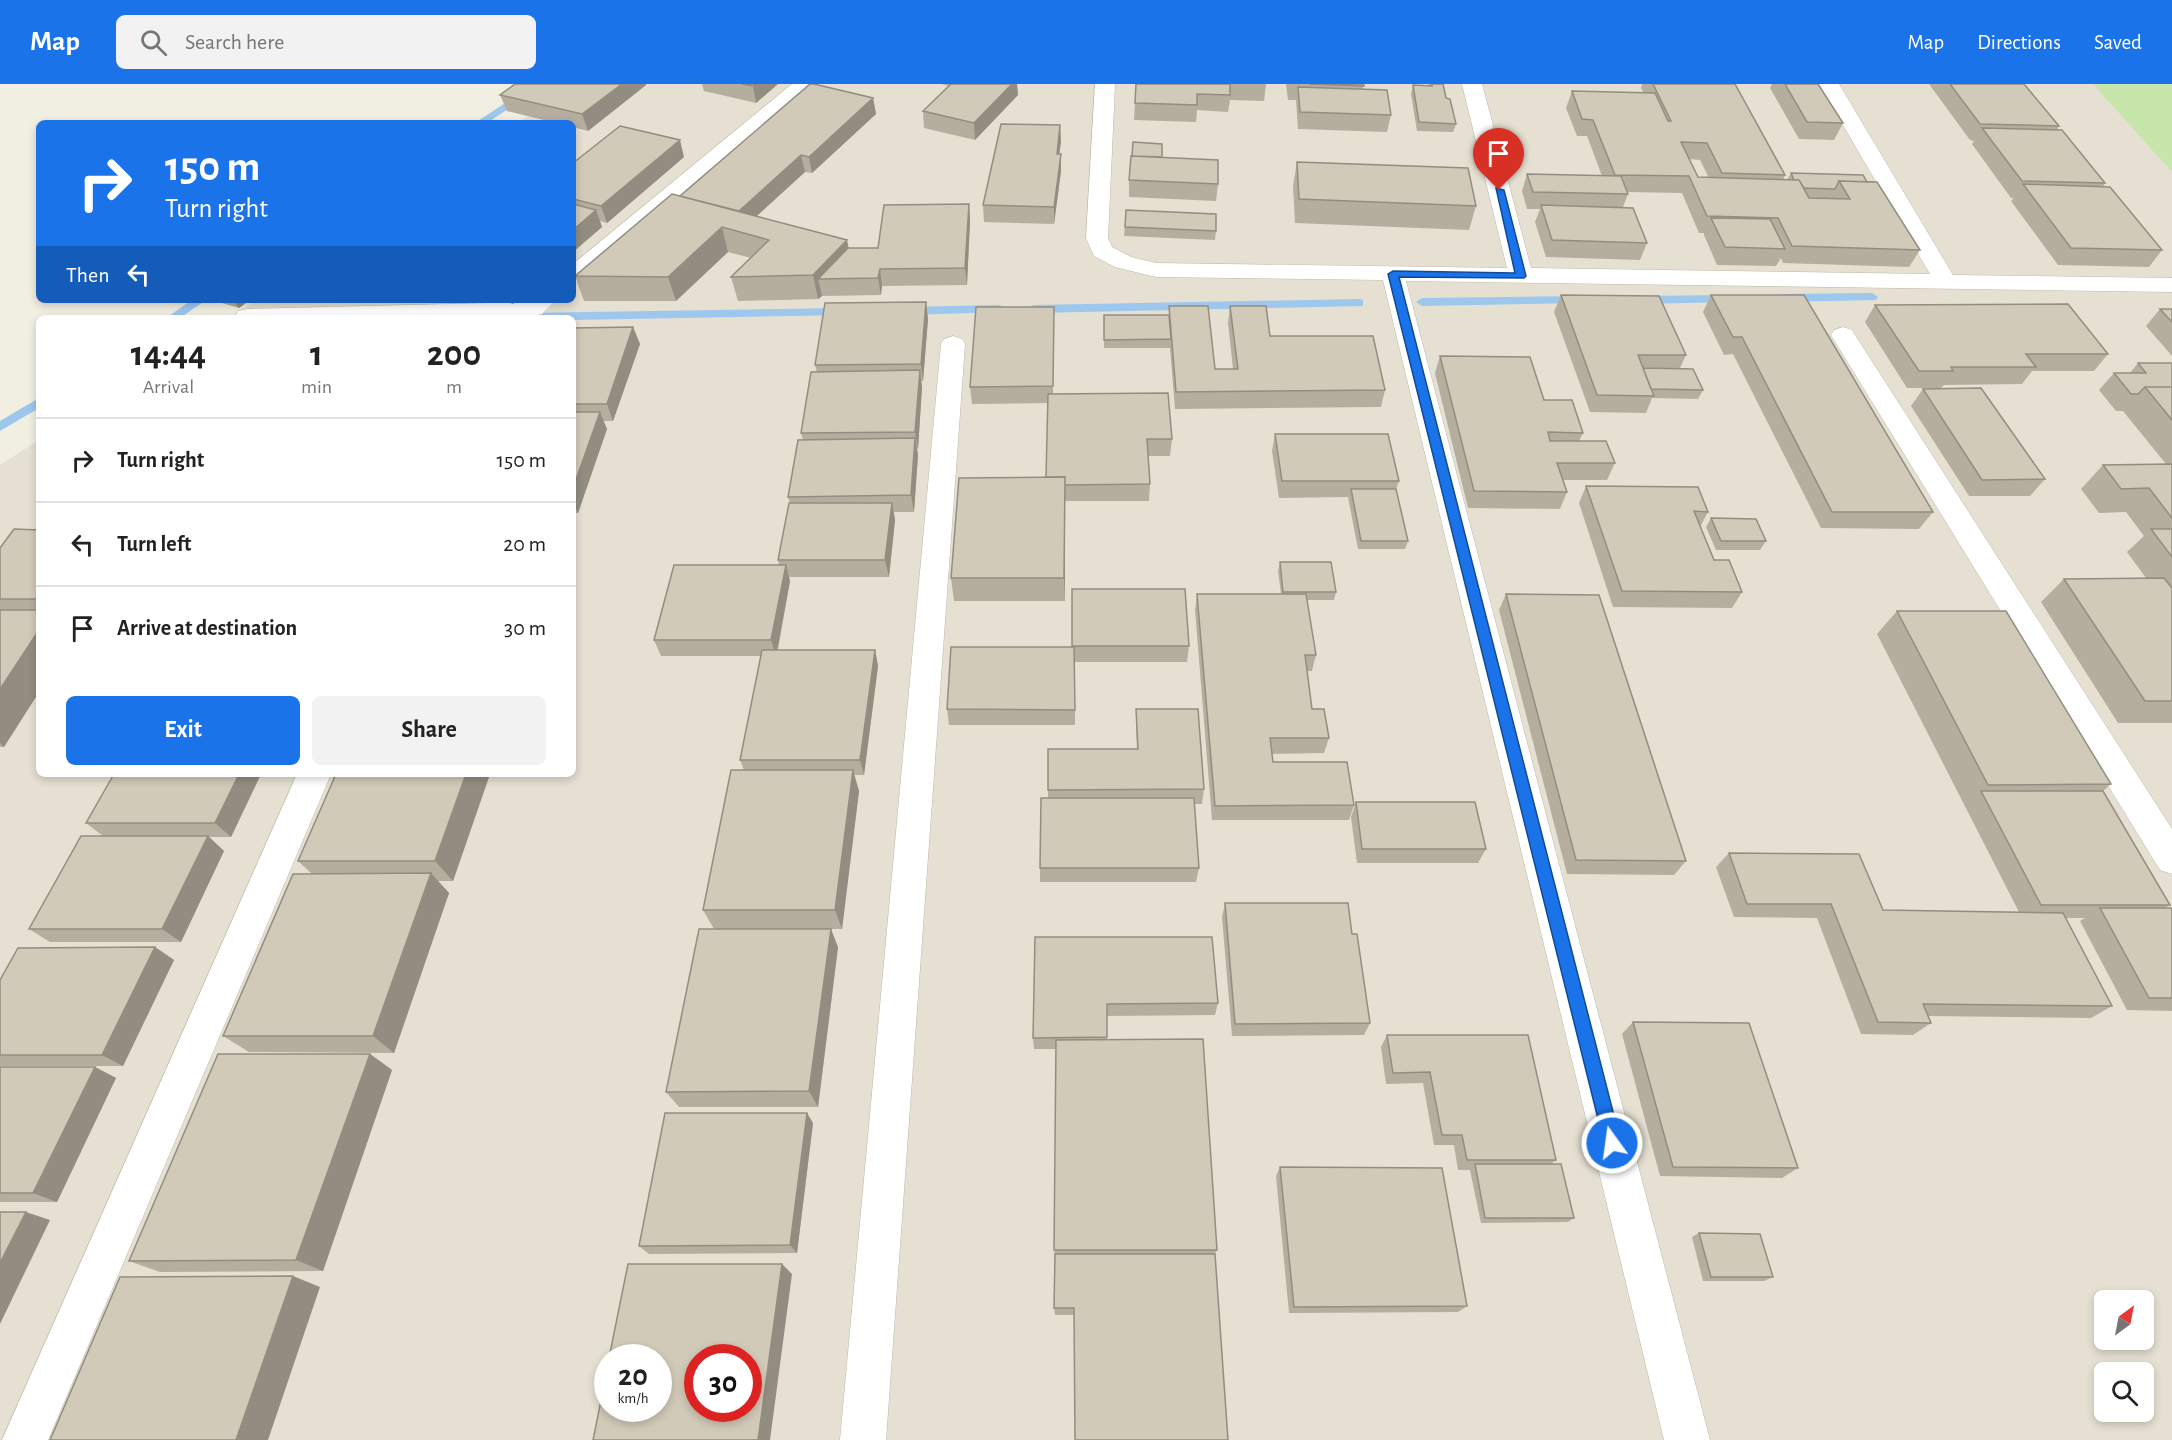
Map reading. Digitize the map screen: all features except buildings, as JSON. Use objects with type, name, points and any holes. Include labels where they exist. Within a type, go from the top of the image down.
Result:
[{"type":"street","points":[[576,274],[804,84]]},
{"type":"street","points":[[1106,84],[1096,238],[1102,251],[1123,262],[1156,270],[2172,285]]},
{"type":"street","points":[[1472,84],[1521,276]]},
{"type":"street","points":[[1829,84],[1946,282]]},
{"type":"street","points":[[1393,274],[1687,1440]]},
{"type":"street","points":[[288,315],[533,309],[540,303]]},
{"type":"street","points":[[1843,335],[2172,859]]},
{"type":"street","points":[[863,1440],[953,344]]},
{"type":"street","points":[[25,1440],[313,777]]},
{"type":"shaded area","points":[[575,84],[2172,84],[2172,1440],[0,1440],[0,465],[36,442],[36,777],[576,777],[576,315],[234,315],[252,303],[576,303],[576,120],[522,120]]},
{"type":"green space","points":[[2093,84],[2172,84],[2172,172]]},
{"type":"waterway","points":[[485,120],[541,84]]},
{"type":"waterway","points":[[1783,298],[1872,297]]},
{"type":"waterway","points":[[1639,300],[1730,299]]},
{"type":"waterway","points":[[1422,302],[1580,300]]},
{"type":"waterway","points":[[177,315],[195,303]]},
{"type":"waterway","points":[[1033,309],[1359,303]]},
{"type":"waterway","points":[[907,311],[998,309]]},
{"type":"waterway","points":[[576,316],[845,312]]},
{"type":"waterway","points":[[0,427],[36,404]]},
{"type":"route","points":[[1499,190],[1521,276],[1393,274],[1612,1143]]}]
